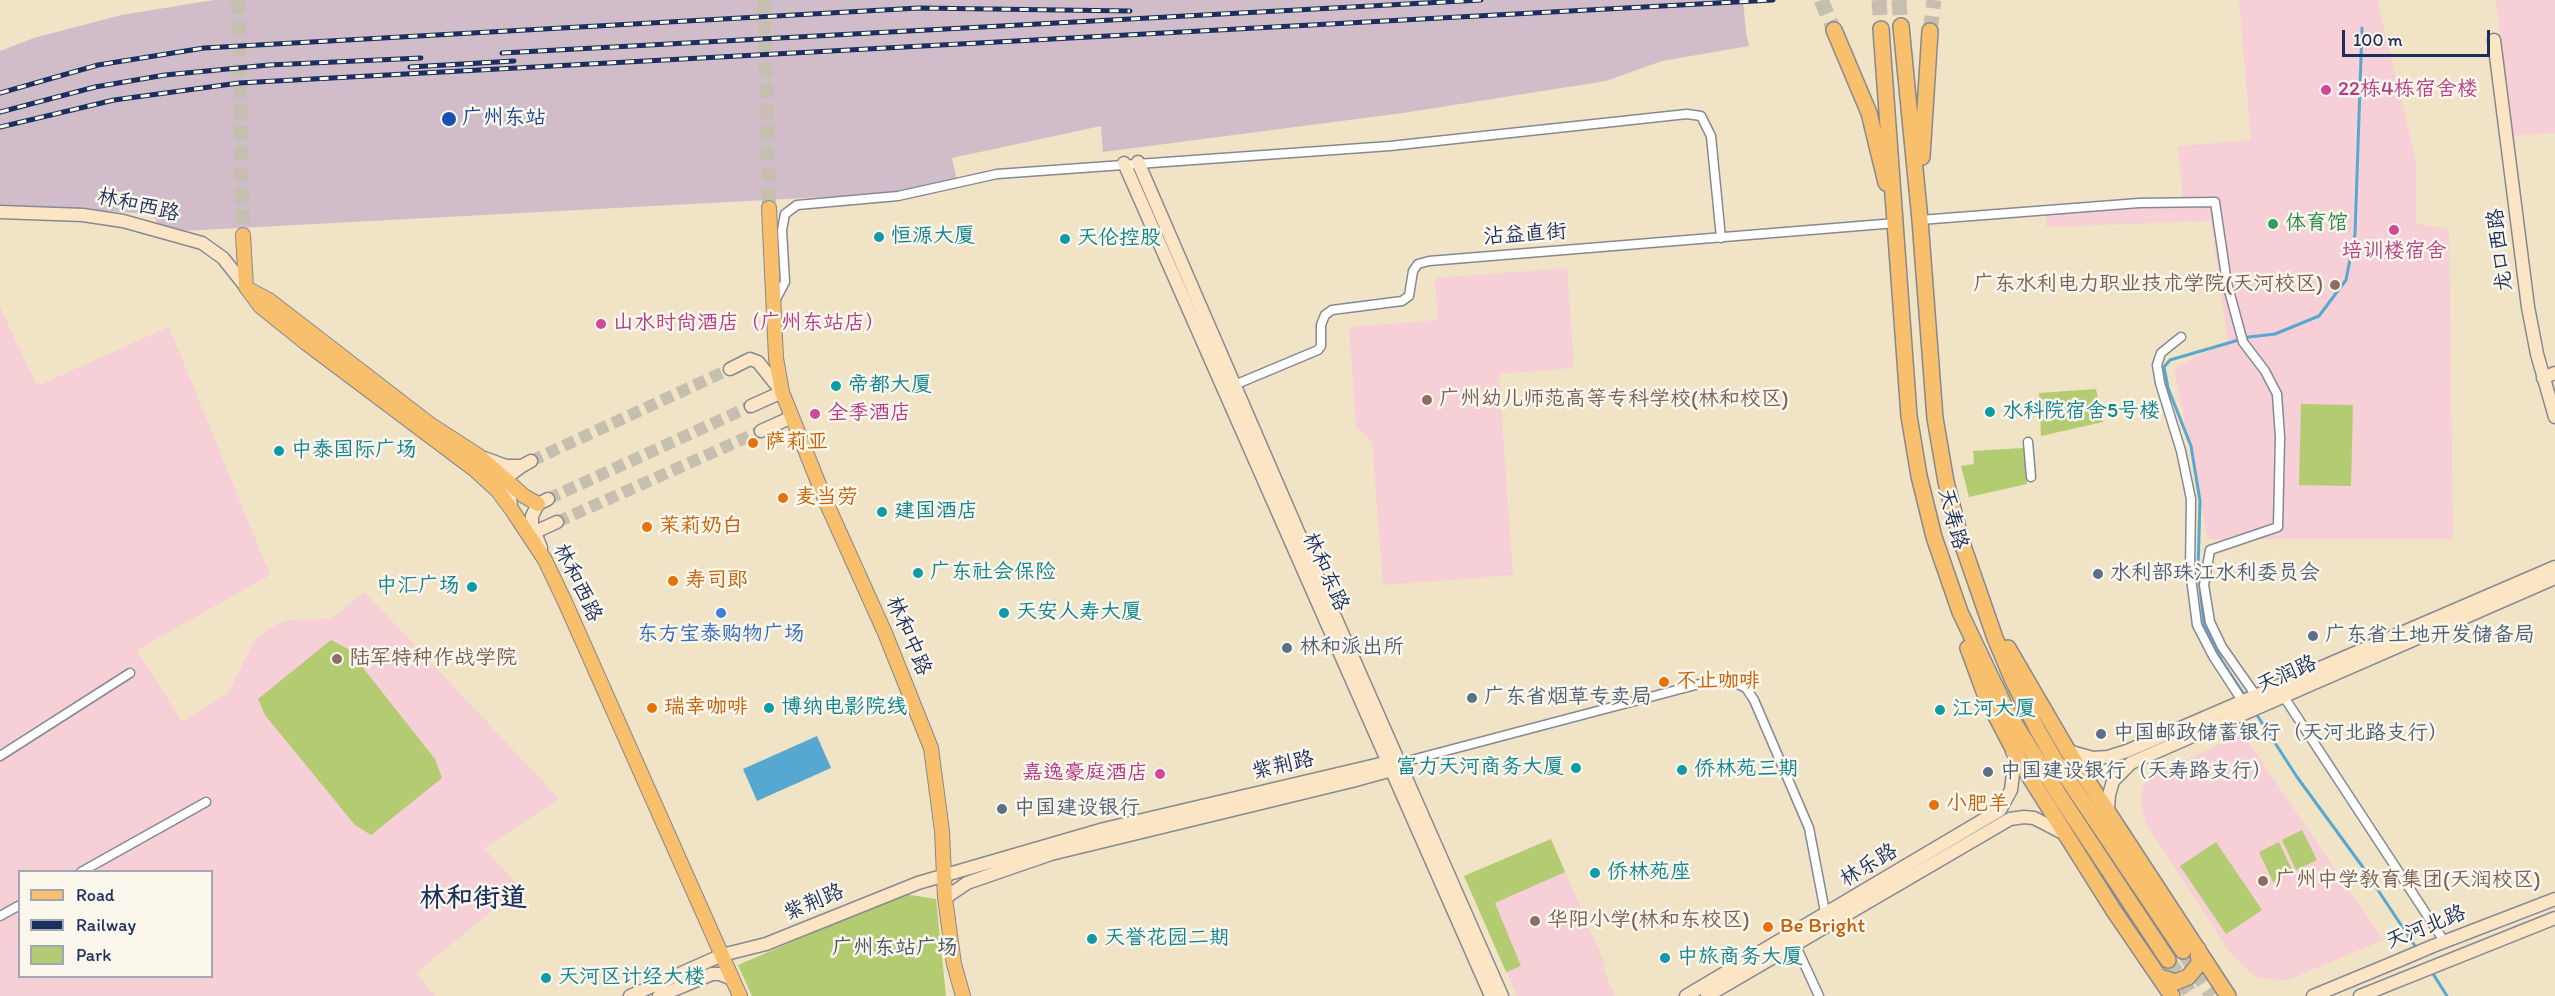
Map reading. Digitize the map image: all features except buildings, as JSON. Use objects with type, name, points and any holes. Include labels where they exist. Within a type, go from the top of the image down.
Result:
[{"type":"highway","name":"天寿路","points":[[1901,26],[1920,220],[1935,418],[1946,482],[1971,572],[2014,683],[2049,750],[2190,950]]},
{"type":"highway","name":"天寿路","points":[[1881,29],[1909,416],[1919,476],[1934,537],[1960,612],[2022,737],[2168,960]]},
{"type":"highway","points":[[1834,30],[1869,113],[1896,223]]},
{"type":"highway","points":[[1920,220],[1923,126],[1930,31]]},
{"type":"highway","points":[[1905,356],[1930,354]]},
{"type":"highway","points":[[1986,609],[2068,751],[2199,964],[2188,977],[2176,982],[2159,977]]},
{"type":"highway","points":[[1960,612],[1972,662],[2004,734],[2114,911],[2171,996]]},
{"type":"highway","points":[[2190,950],[2224,991]]},
{"type":"main road","name":"林和中路","points":[[769,208],[776,358],[782,392],[826,502],[885,633],[931,748],[946,877],[945,898],[954,964],[963,996]]},
{"type":"main road","points":[[243,235],[246,287]]},
{"type":"main road","name":"林和西路","points":[[246,287],[269,300],[423,419],[478,456],[524,496],[543,501]]},
{"type":"main road","name":"林和西路","points":[[246,287],[260,306],[306,343],[475,470],[496,490],[512,510],[545,560],[740,996]]},
{"type":"street","name":"龙口西路","points":[[2494,40],[2528,307],[2549,375],[2555,417]]},
{"type":"street","points":[[774,304],[785,282],[782,230],[785,214],[797,205],[898,196],[997,174],[1138,162],[1390,146],[1694,115],[1701,116],[1711,136],[1720,238]]},
{"type":"street","name":"林和东路","points":[[1138,162],[1229,388]]},
{"type":"street","name":"林和东路","points":[[1124,163],[1229,388],[1394,765],[1491,996]]},
{"type":"street","points":[[1920,220],[2139,203],[2215,202],[2227,283],[2242,342],[2265,371],[2277,394],[2279,416],[2281,497],[2278,527],[2210,550],[2204,585],[2210,622],[2252,704]]},
{"type":"street","name":"林和西路","points":[[0,212],[83,215],[123,221],[202,243],[223,258],[246,287]]},
{"type":"street","name":"沾益直街","points":[[1229,388],[1318,350],[1321,346],[1320,325],[1325,315],[1332,310],[1402,301],[1408,296],[1413,271],[1418,264],[1444,259],[1896,223]]},
{"type":"street","points":[[2181,337],[2161,353],[2157,365],[2160,383],[2181,451],[2191,499],[2190,570],[2198,625],[2213,656],[2252,704]]},
{"type":"street","points":[[730,369],[750,359],[758,362],[782,392],[751,406]]},
{"type":"street","points":[[761,431],[792,417]]},
{"type":"street","points":[[2028,442],[2031,477]]},
{"type":"street","points":[[478,456],[497,464],[527,463],[510,475],[508,482],[512,510]]},
{"type":"street","points":[[543,501],[532,516],[545,560]]},
{"type":"street","points":[[535,532],[558,522]]},
{"type":"street","name":"天润路","points":[[2114,824],[2108,808],[2109,795],[2113,781],[2121,771],[2252,704],[2555,567]]},
{"type":"street","name":"天润路","points":[[2068,751],[2093,758],[2108,758],[2252,704],[2284,697],[2555,578]]},
{"type":"street","points":[[0,756],[130,673]]},
{"type":"street","points":[[1394,765],[1707,682],[1734,682],[1746,688],[1754,700],[1809,828],[1827,920]]},
{"type":"street","points":[[2284,697],[2439,944]]},
{"type":"street","name":"林乐路","points":[[1708,996],[1795,944],[1827,920],[2000,810],[2012,789],[2015,757],[2004,734]]},
{"type":"street","name":"林和东路","points":[[1394,765],[1502,996]]},
{"type":"street","name":"紫荆路","points":[[630,996],[722,955],[766,944],[897,890],[946,877],[1048,844],[1104,829],[1394,765]]},
{"type":"street","name":"紫荆路","points":[[945,898],[978,878],[1051,854],[1394,765]]},
{"type":"street","points":[[85,870],[206,802]]},
{"type":"street","name":"林乐路","points":[[1686,996],[2010,819],[2024,816],[2040,819],[2066,835]]},
{"type":"street","name":"天河北路","points":[[2313,996],[2555,899]]},
{"type":"street","points":[[0,916],[18,906]]},
{"type":"street","name":"天河北路","points":[[2360,996],[2555,918]]},
{"type":"street","points":[[1795,944],[1819,996]]},
{"type":"street","points":[[659,996],[712,974],[720,974],[732,979]]},
{"type":"street","points":[[2224,991],[2237,996]]},
{"type":"shaded area","name":"广州东站","points":[[214,0],[1743,0],[1749,46],[1662,61],[1606,81],[1403,113],[1103,152],[1101,126],[952,158],[957,180],[879,194],[164,232],[152,214],[0,205],[0,51],[34,38],[121,15]]},
{"type":"shaded area","name":"广东水利电力职业技术学院(天河校区)","points":[[2239,0],[2377,0],[2416,160],[2416,224],[2449,229],[2453,539],[2208,539],[2174,368],[2228,341],[2211,221],[2046,227],[2046,205],[2183,198],[2178,146],[2251,140]]},
{"type":"shaded area","points":[[2496,0],[2555,0],[2555,133],[2511,136]]},
{"type":"shaded area","name":"广州幼儿师范高等专科学校(林和校区)","points":[[1567,268],[1574,368],[1499,374],[1513,575],[1383,585],[1372,441],[1356,427],[1349,327],[1438,320],[1435,278]]},
{"type":"shaded area","name":"陆军特种作战学院","points":[[0,307],[37,386],[169,327],[270,575],[137,650],[182,722],[228,693],[254,641],[269,628],[288,620],[330,619],[365,592],[559,799],[484,848],[520,888],[416,973],[435,996],[0,996]]},
{"type":"shaded area","name":"广州中学教育集团(天润校区)","points":[[2243,734],[2383,940],[2288,980],[2255,976],[2230,953],[2145,822],[2141,798],[2143,785],[2154,774]]},
{"type":"shaded area","name":"华阳小学(林和东校区)","points":[[1551,839],[1605,964],[1603,968],[1615,996],[1517,996],[1464,876]]},
{"type":"green space","points":[[2096,389],[2103,422],[2041,436],[2039,393]]},
{"type":"green space","points":[[2301,404],[2353,405],[2351,486],[2299,485]]},
{"type":"green space","points":[[2024,448],[2027,484],[1969,497],[1961,466],[1974,464],[1973,451]]},
{"type":"green space","points":[[331,640],[348,649],[435,759],[442,778],[371,835],[355,825],[265,715],[258,699]]},
{"type":"green space","points":[[2302,830],[2317,860],[2296,870],[2282,840]]},
{"type":"green space","points":[[1551,839],[1565,872],[1495,903],[1521,966],[1506,972],[1464,876]]},
{"type":"green space","points":[[2216,842],[2262,910],[2226,934],[2180,866]]},
{"type":"green space","points":[[2279,842],[2293,872],[2273,882],[2259,852]]},
{"type":"green space","name":"广州东站广场","points":[[904,894],[936,899],[946,996],[752,996],[738,965]]},
{"type":"water","points":[[817,736],[831,768],[757,801],[743,769]]},
{"type":"waterway","points":[[2245,696],[2222,661],[2204,624],[2198,570],[2200,501],[2191,446],[2168,388],[2164,367],[2170,360],[2249,337],[2275,334],[2319,316],[2346,280],[2355,234],[2362,28]]},
{"type":"waterway","points":[[2255,712],[2297,777],[2362,866],[2417,949]]},
{"type":"waterway","points":[[2432,972],[2447,996]]},
{"type":"tunnel","points":[[238,0],[243,235]]},
{"type":"tunnel","points":[[764,0],[769,208]]},
{"type":"tunnel","points":[[1821,0],[1834,30]]},
{"type":"tunnel","points":[[1879,0],[1881,29]]},
{"type":"tunnel","points":[[1899,0],[1901,26]]},
{"type":"tunnel","points":[[1930,31],[1934,0]]},
{"type":"tunnel","points":[[531,461],[730,369]]},
{"type":"tunnel","points":[[548,499],[751,406]]},
{"type":"tunnel","points":[[557,522],[761,431]]},
{"type":"tunnel","points":[[2183,951],[2212,996]]},
{"type":"tunnel","points":[[2168,960],[2192,996]]},
{"type":"railway","points":[[502,53],[1481,0]]},
{"type":"railway","points":[[0,127],[114,100],[239,83],[1773,0]]},
{"type":"railway","points":[[0,93],[98,65],[204,48],[919,8],[1130,11]]},
{"type":"railway","points":[[0,112],[95,87],[165,75],[269,65],[421,58]]},
{"type":"railway","points":[[410,67],[514,61]]},
{"type":"place","name":"22栋4栋宿舍楼","points":[[2326,90]]},
{"type":"place","name":"广州东站","points":[[449,119]]},
{"type":"place","name":"体育馆","points":[[2273,224]]},
{"type":"place","name":"培训楼宿舍","points":[[2394,230]]},
{"type":"place","name":"恒源大厦","points":[[879,237]]},
{"type":"place","name":"天伦控股","points":[[1065,239]]},
{"type":"place","name":"广东水利电力职业技术学院(天河校区)","points":[[2335,285]]},
{"type":"place","name":"山水时尚酒店（广州东站店）","points":[[601,324]]},
{"type":"place","name":"帝都大厦","points":[[836,386]]},
{"type":"place","name":"广州幼儿师范高等专科学校(林和校区)","points":[[1427,400]]},
{"type":"place","name":"水科院宿舍5号楼","points":[[1990,412]]},
{"type":"place","name":"全季酒店","points":[[815,414]]},
{"type":"place","name":"萨莉亚","points":[[753,443]]},
{"type":"place","name":"中泰国际广场","points":[[279,451]]},
{"type":"place","name":"麦当劳","points":[[783,498]]},
{"type":"place","name":"建国酒店","points":[[882,512]]},
{"type":"place","name":"茉莉奶白","points":[[647,527]]},
{"type":"place","name":"广东社会保险","points":[[918,573]]},
{"type":"place","name":"水利部珠江水利委员会","points":[[2098,574]]},
{"type":"place","name":"寿司郎","points":[[673,581]]},
{"type":"place","name":"中汇广场","points":[[472,587]]},
{"type":"place","name":"东方宝泰购物广场","points":[[721,613]]},
{"type":"place","name":"天安人寿大厦","points":[[1004,613]]},
{"type":"place","name":"广东省土地开发储备局","points":[[2313,636]]},
{"type":"place","name":"林和派出所","points":[[1287,648]]},
{"type":"place","name":"陆军特种作战学院","points":[[337,659]]},
{"type":"place","name":"不止咖啡","points":[[1664,682]]},
{"type":"place","name":"广东省烟草专卖局","points":[[1472,698]]},
{"type":"place","name":"瑞幸咖啡","points":[[652,708]]},
{"type":"place","name":"博纳电影院线","points":[[769,708]]},
{"type":"place","name":"江河大厦","points":[[1940,710]]},
{"type":"place","name":"中国邮政储蓄银行（天河北路支行）","points":[[2101,734]]},
{"type":"place","name":"富力天河商务大厦","points":[[1576,768]]},
{"type":"place","name":"侨林苑三期","points":[[1682,770]]},
{"type":"place","name":"中国建设银行（天寿路支行）","points":[[1988,772]]},
{"type":"place","name":"嘉逸豪庭酒店","points":[[1160,774]]},
{"type":"place","name":"小肥羊","points":[[1934,805]]},
{"type":"place","name":"中国建设银行","points":[[1002,809]]},
{"type":"place","name":"侨林苑座","points":[[1595,873]]},
{"type":"place","name":"广州中学教育集团(天润校区)","points":[[2263,881]]},
{"type":"place","name":"华阳小学(林和东校区)","points":[[1535,921]]},
{"type":"place","name":"Be Bright","points":[[1768,927]]},
{"type":"place","name":"天誉花园二期","points":[[1092,939]]},
{"type":"place","name":"中旅商务大厦","points":[[1665,958]]},
{"type":"place","name":"天河区计经大楼","points":[[546,978]]},
{"type":"district","name":"林和街道","points":[[473,899]]}]
